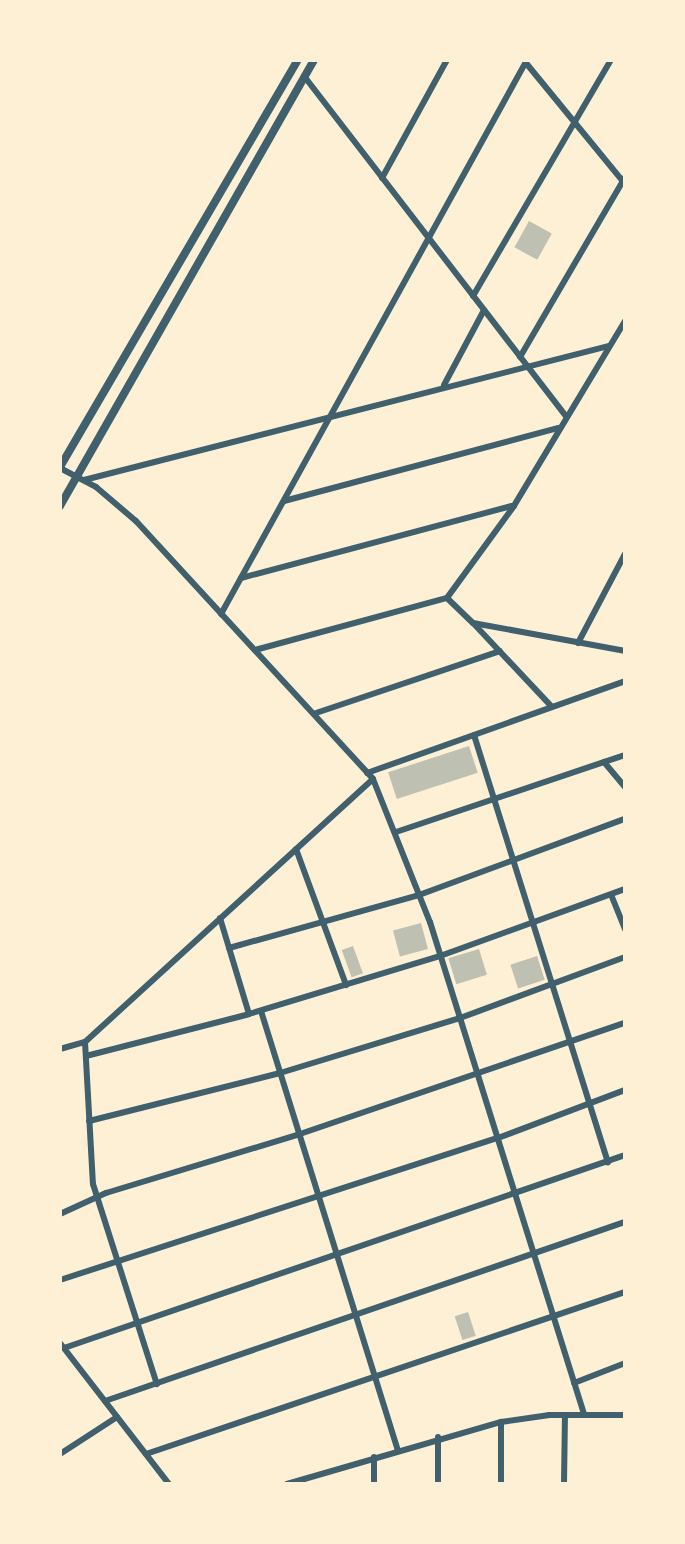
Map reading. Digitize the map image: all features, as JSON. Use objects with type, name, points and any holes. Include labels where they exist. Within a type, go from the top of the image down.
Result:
[{"type":"street","points":[[298,60],[60,468],[82,478],[136,521],[316,713],[373,779],[396,832],[440,956],[584,1414]]},
{"type":"street","points":[[60,506],[82,478],[314,60]]},
{"type":"street","points":[[382,178],[447,60]]},
{"type":"street","points":[[473,296],[611,60]]},
{"type":"street","points":[[221,614],[431,241],[526,61],[624,181],[520,357]]},
{"type":"street","points":[[304,76],[565,415]]},
{"type":"street","points":[[444,386],[484,310]]},
{"type":"street","points":[[255,650],[447,598],[514,506],[565,415],[625,321]]},
{"type":"street","points":[[82,478],[526,364],[609,346]]},
{"type":"street","points":[[284,501],[558,428]]},
{"type":"street","points":[[241,578],[514,506]]},
{"type":"street","points":[[578,643],[625,554]]},
{"type":"street","points":[[447,598],[552,707]]},
{"type":"street","points":[[473,623],[625,651]]},
{"type":"street","points":[[316,713],[500,651]]},
{"type":"street","points":[[367,773],[625,681]]},
{"type":"street","points":[[474,735],[608,1162]]},
{"type":"street","points":[[396,832],[493,802],[625,755]]},
{"type":"street","points":[[604,762],[625,787]]},
{"type":"street","points":[[60,1049],[85,1042],[373,779]]},
{"type":"street","points":[[229,948],[419,895],[625,819]]},
{"type":"street","points":[[296,849],[346,985]]},
{"type":"street","points":[[86,1056],[261,1011],[440,956],[612,897],[625,889]]},
{"type":"street","points":[[612,897],[625,930]]},
{"type":"street","points":[[220,918],[249,1014]]},
{"type":"street","points":[[89,1121],[280,1073],[460,1018],[625,957]]},
{"type":"street","points":[[261,1011],[297,1135],[398,1450]]},
{"type":"street","points":[[60,1214],[96,1196],[478,1076],[625,1023]]},
{"type":"street","points":[[85,1042],[96,1196],[157,1384]]},
{"type":"street","points":[[60,1280],[498,1138],[625,1090]]},
{"type":"street","points":[[169,1484],[62,1346],[516,1196],[625,1155]]},
{"type":"street","points":[[105,1401],[535,1257],[625,1222]]},
{"type":"street","points":[[146,1454],[554,1320],[625,1292]]},
{"type":"street","points":[[574,1383],[625,1363]]},
{"type":"street","points":[[564,1484],[565,1415]]},
{"type":"street","points":[[287,1484],[309,1481],[438,1437],[501,1422],[565,1415],[625,1415]]},
{"type":"street","points":[[60,1454],[117,1417]]},
{"type":"street","points":[[501,1422],[501,1484]]},
{"type":"street","points":[[438,1437],[438,1484]]},
{"type":"street","points":[[374,1457],[374,1484]]},
{"type":"building","points":[[529,221],[552,234],[537,260],[514,247]]},
{"type":"building","points":[[469,746],[478,773],[397,799],[388,772]]},
{"type":"building","points":[[421,923],[428,949],[400,957],[393,931]]},
{"type":"building","points":[[353,946],[363,973],[352,977],[342,950]]},
{"type":"building","points":[[479,949],[487,975],[456,984],[448,958]]},
{"type":"building","points":[[537,956],[545,980],[518,988],[510,965]]},
{"type":"building","points":[[468,1312],[476,1336],[462,1340],[455,1316]]}]
